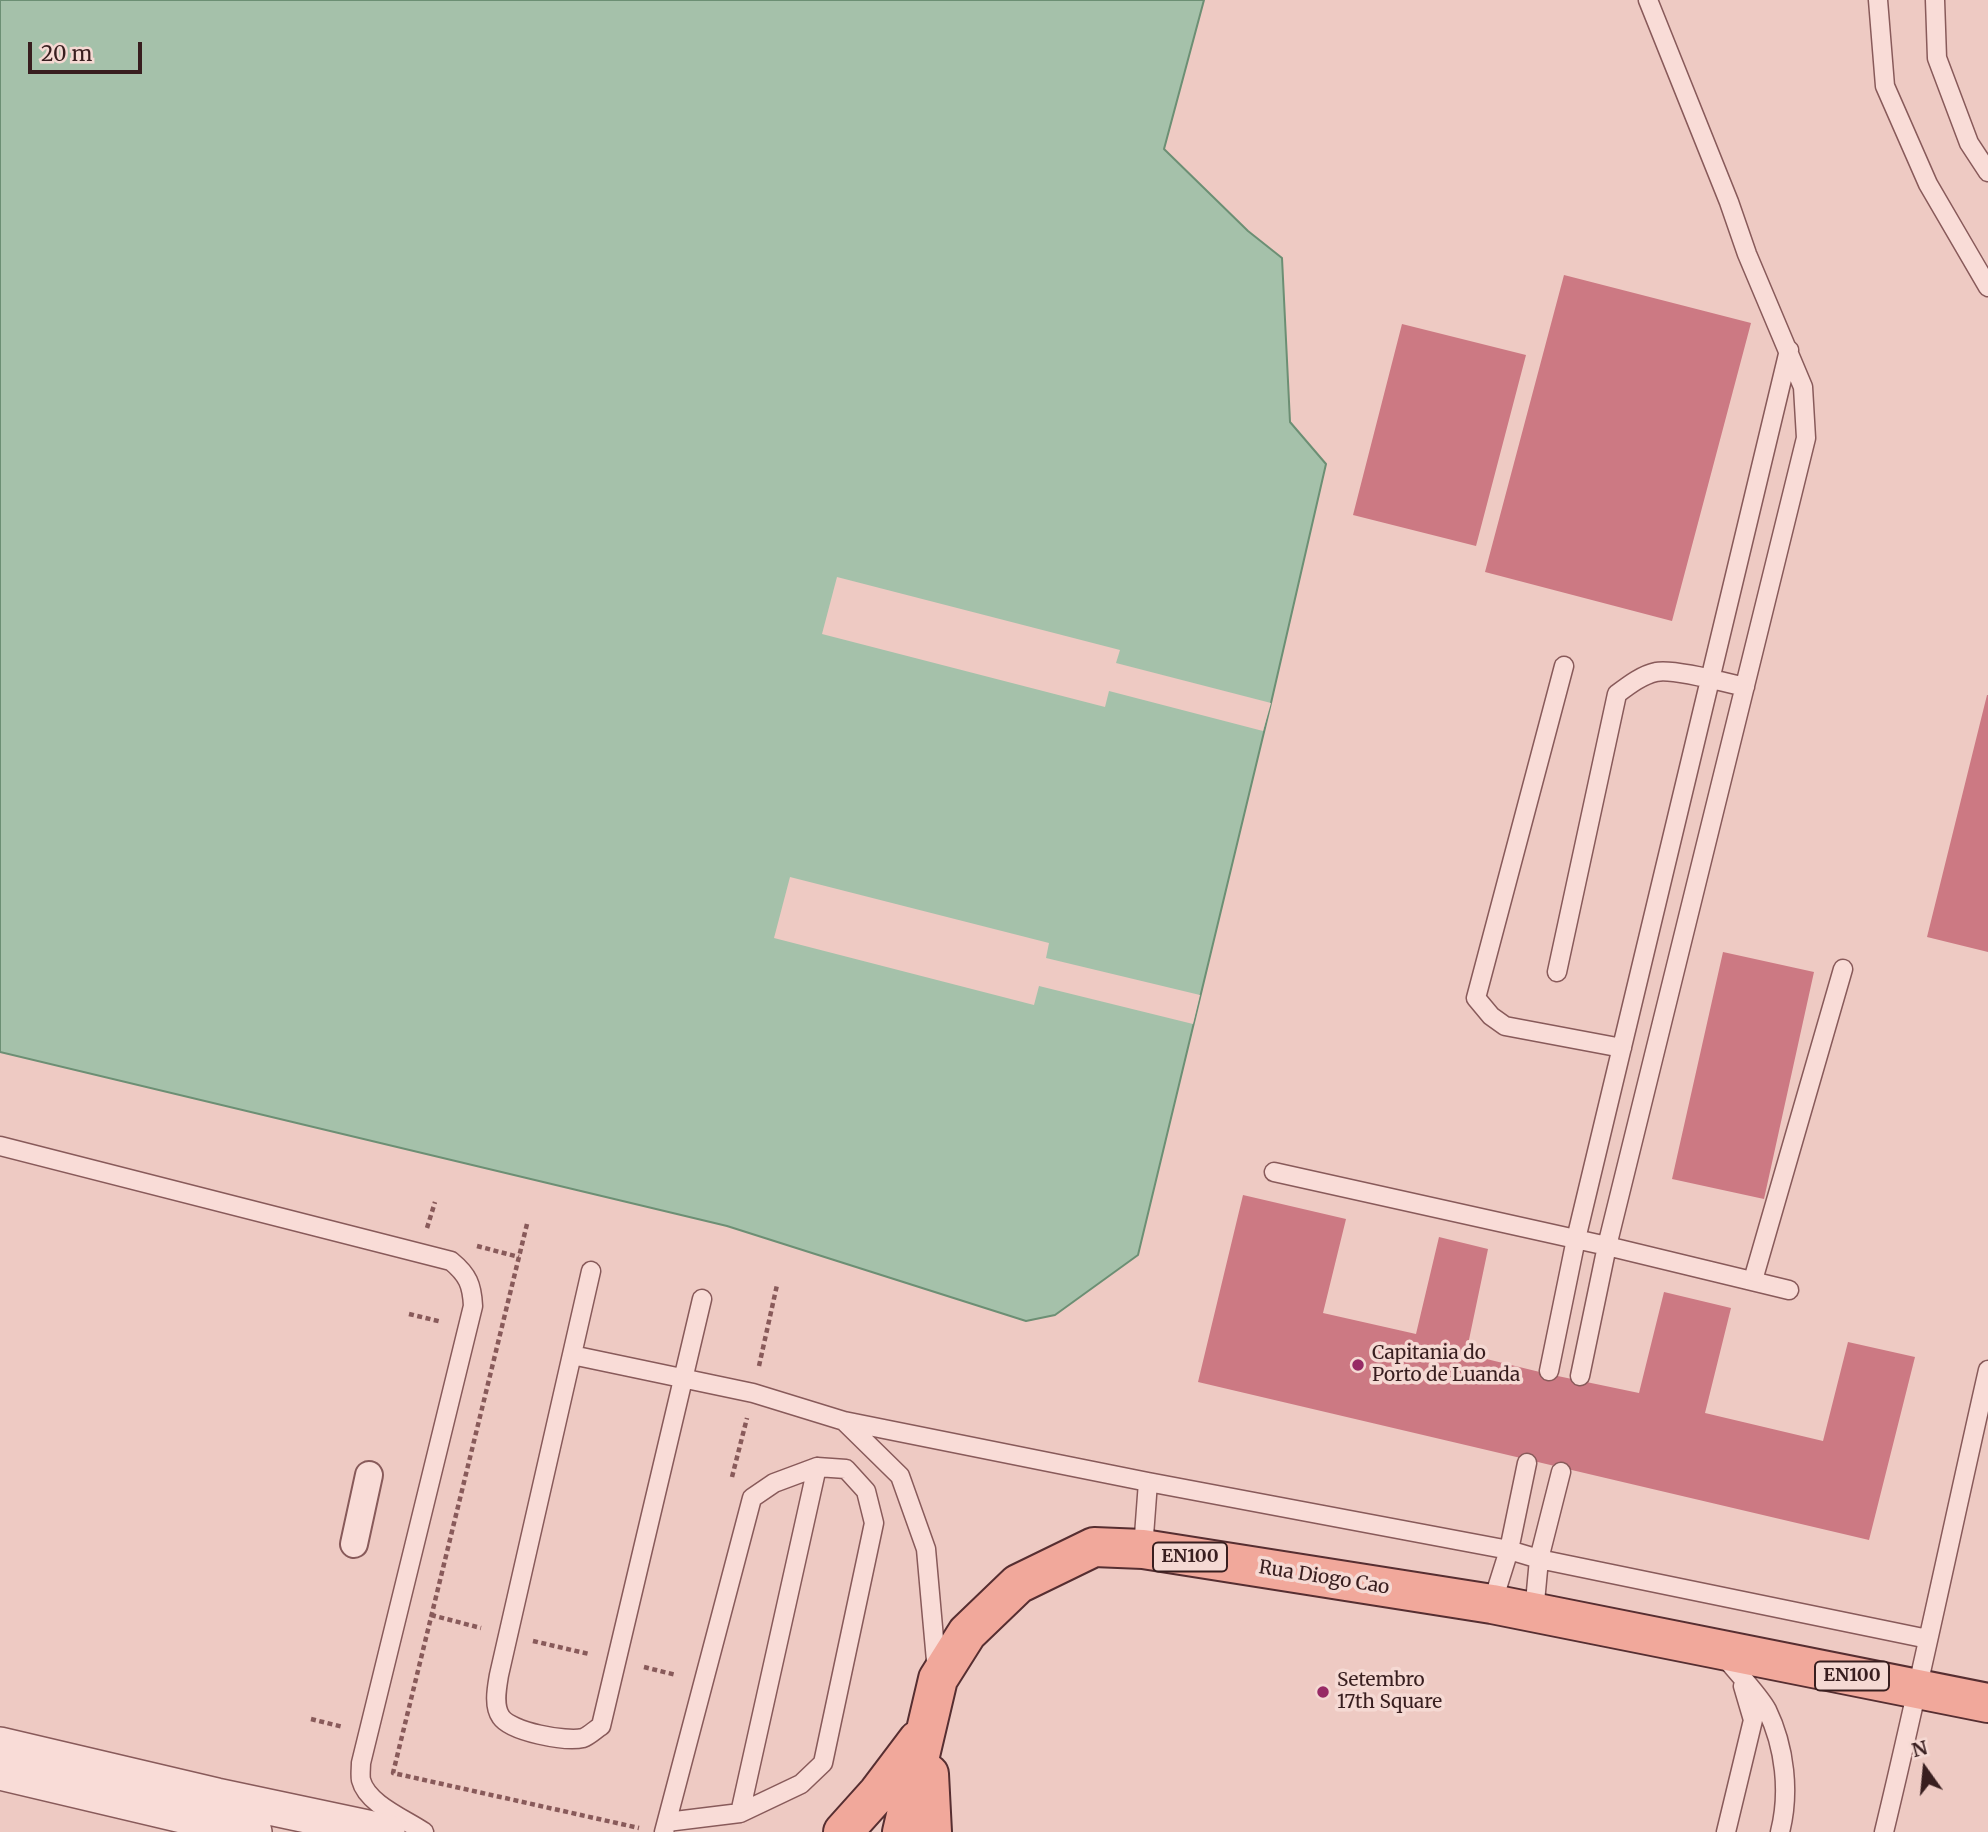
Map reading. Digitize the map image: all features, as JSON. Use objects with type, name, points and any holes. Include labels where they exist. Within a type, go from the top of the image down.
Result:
[{"type":"main road","name":"Rua Diogo Cao","points":[[938,1679],[967,1633],[1018,1584],[1094,1547],[1143,1549],[1492,1604],[1717,1648]]},
{"type":"main road","name":"EN100","points":[[1717,1648],[1988,1703]]},
{"type":"main road","name":"EN100","points":[[902,1832],[938,1679]]},
{"type":"main road","name":"EN100","points":[[843,1832],[878,1793],[928,1727]]},
{"type":"main road","points":[[928,1727],[932,1832]]},
{"type":"street","points":[[354,1544],[369,1475]]},
{"type":"street","points":[[0,1745],[217,1796],[387,1832]]},
{"type":"street","points":[[0,1772],[254,1832]]},
{"type":"lane","points":[[1580,1377],[1607,1246],[1805,438],[1803,387],[1747,254],[1730,202],[1648,0]]},
{"type":"lane","points":[[1878,0],[1885,86],[1928,184],[1988,287]]},
{"type":"lane","points":[[1935,0],[1937,58],[1969,143],[1988,172]]},
{"type":"lane","points":[[1549,1371],[1576,1239],[1789,350]]},
{"type":"lane","points":[[1564,666],[1476,998],[1491,1016],[1505,1026],[1622,1048]]},
{"type":"lane","points":[[1557,972],[1617,694],[1634,681],[1658,671],[1710,678],[1745,687]]},
{"type":"lane","points":[[1753,1280],[1843,969]]},
{"type":"lane","points":[[1615,1077],[1647,1084]]},
{"type":"lane","points":[[0,1146],[441,1258],[452,1261],[465,1272],[472,1291],[473,1307],[361,1763],[361,1780],[368,1794],[381,1807],[424,1832]]},
{"type":"lane","points":[[1274,1172],[1607,1246],[1789,1290]]},
{"type":"lane","points":[[591,1271],[496,1697],[500,1717],[516,1728],[565,1739],[585,1738],[601,1726],[702,1299]]},
{"type":"lane","points":[[572,1355],[753,1392],[844,1421],[1508,1550],[1539,1559],[1928,1639]]},
{"type":"lane","points":[[1884,1832],[1919,1691],[1928,1639],[1982,1426],[1988,1370]]},
{"type":"lane","points":[[844,1421],[900,1476],[926,1549],[938,1679]]},
{"type":"lane","points":[[1492,1604],[1508,1550],[1527,1463]]},
{"type":"lane","points":[[740,1813],[817,1466]]},
{"type":"lane","points":[[817,1466],[846,1469],[866,1491],[874,1523],[823,1763],[802,1784],[740,1813],[659,1828],[752,1498],[774,1483],[817,1466]]},
{"type":"lane","points":[[1534,1613],[1539,1559],[1561,1472]]},
{"type":"lane","points":[[1143,1549],[1147,1482]]},
{"type":"lane","points":[[1717,1648],[1766,1708],[1783,1757],[1785,1811],[1780,1832]]},
{"type":"lane","points":[[1726,1832],[1753,1720],[1740,1678]]},
{"type":"path","points":[[426,1234],[435,1202]]},
{"type":"path","points":[[527,1224],[393,1773],[659,1828]]},
{"type":"path","points":[[757,1377],[777,1285]]},
{"type":"path","points":[[409,1314],[445,1323]]},
{"type":"path","points":[[431,1615],[485,1629]]},
{"type":"path","points":[[528,1640],[597,1656]]},
{"type":"path","points":[[634,1665],[684,1676]]},
{"type":"path","points":[[311,1719],[346,1728]]},
{"type":"shaded area","points":[[0,0],[1204,0],[1164,149],[1248,231],[1282,258],[1290,422],[1326,464],[1138,1255],[1055,1315],[1026,1321],[727,1226],[0,1052]]},
{"type":"pier","points":[[837,577],[1120,650],[1116,663],[1271,703],[1263,731],[1109,691],[1105,707],[822,634]]},
{"type":"pier","points":[[790,877],[1049,943],[1046,958],[1200,995],[1193,1024],[1039,986],[1034,1005],[774,938]]},
{"type":"building","points":[[1564,275],[1751,323],[1672,621],[1485,572]]},
{"type":"building","points":[[1402,324],[1526,355],[1476,546],[1353,515]]},
{"type":"building","points":[[1988,695],[1988,952],[1927,937]]},
{"type":"building","points":[[1723,952],[1814,972],[1764,1199],[1672,1179]]},
{"type":"building","name":"Capitania do Porto de Luanda","points":[[1243,1195],[1346,1219],[1323,1313],[1416,1334],[1439,1237],[1488,1249],[1466,1354],[1548,1374],[1639,1393],[1664,1292],[1731,1308],[1705,1413],[1823,1441],[1848,1342],[1915,1357],[1869,1540],[1198,1382]]},
{"type":"place","name":"Capitania do Porto de Luanda","points":[[1358,1365]]},
{"type":"place","name":"Setembro 17th Square","points":[[1323,1692]]}]
